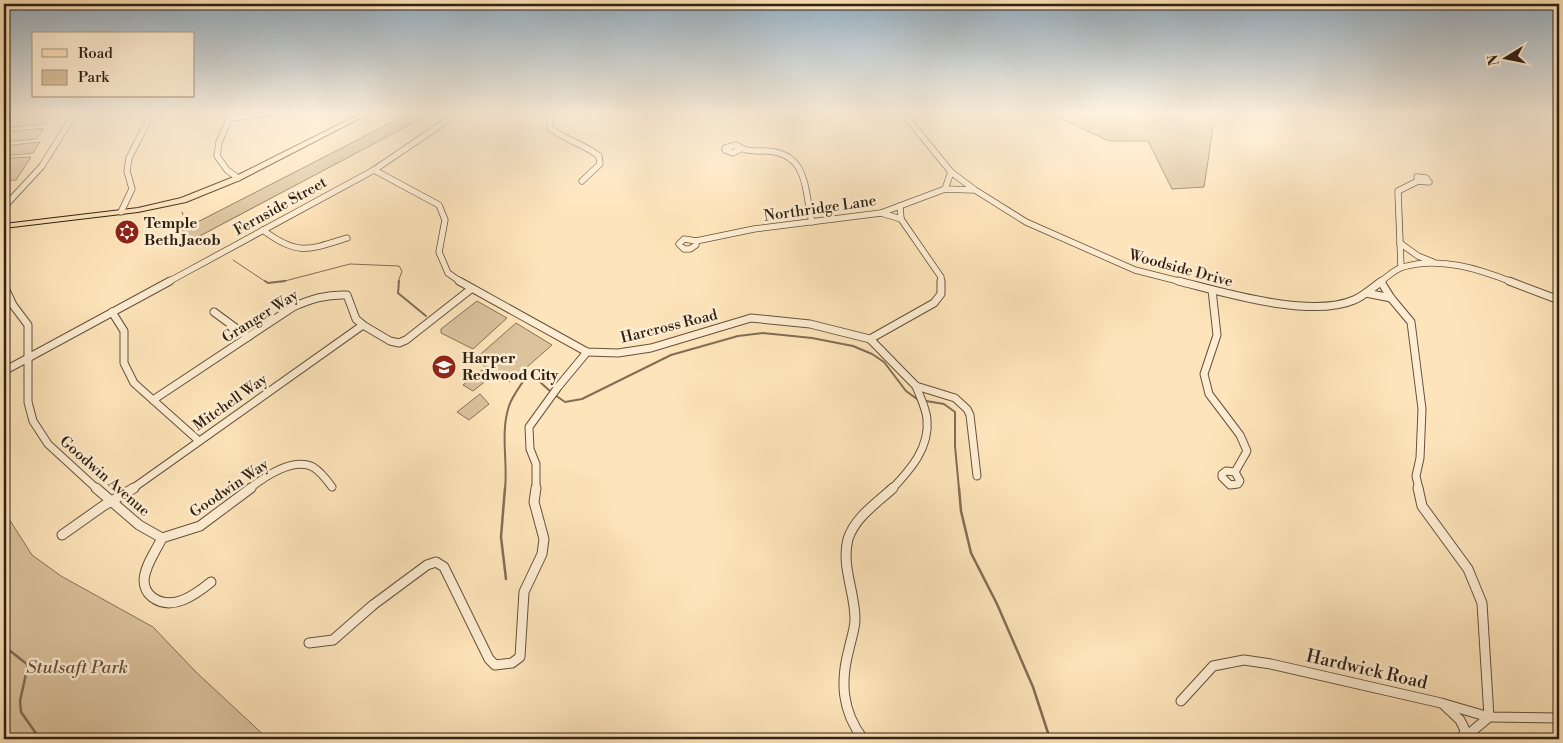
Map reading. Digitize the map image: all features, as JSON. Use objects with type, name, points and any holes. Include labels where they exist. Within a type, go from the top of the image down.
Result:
[{"type":"main road","points":[[4,226],[121,212],[183,200],[238,178],[298,148]]},
{"type":"street","points":[[4,207],[42,166],[53,148]]},
{"type":"street","points":[[121,212],[132,189],[127,171],[129,158],[134,148]]},
{"type":"street","points":[[217,148],[216,161],[238,178]]},
{"type":"street","name":"Fernside Street","points":[[4,371],[374,170],[407,148]]},
{"type":"street","points":[[582,181],[600,164],[599,156],[587,148]]},
{"type":"street","name":"Woodside Drive","points":[[931,148],[950,172],[1026,222],[1128,268],[1152,276],[1212,290],[1272,303],[1317,306],[1348,302],[1366,293],[1401,267],[1433,262]]},
{"type":"street","points":[[740,149],[776,152],[789,155],[796,161],[801,169],[812,222]]},
{"type":"street","name":"Harcross Road","points":[[374,170],[439,205],[445,220],[439,252],[448,273],[471,289],[587,352],[618,353],[651,348],[751,318],[810,324],[870,339]]},
{"type":"street","points":[[945,189],[950,172]]},
{"type":"street","points":[[1401,267],[1398,191],[1418,181]]},
{"type":"street","name":"Northridge Lane","points":[[696,242],[754,229],[881,213],[945,189],[975,190]]},
{"type":"street","points":[[863,739],[854,729],[848,717],[842,689],[843,669],[856,619],[847,560],[848,541],[853,527],[862,516],[903,478],[921,452],[926,435],[927,419],[916,386],[870,339],[921,312],[934,303],[941,294],[941,277],[901,219],[900,206]]},
{"type":"street","points":[[881,213],[901,219]]},
{"type":"street","points":[[263,230],[279,242],[299,249],[347,238]]},
{"type":"street","name":"Woodside Drive","points":[[1400,244],[1418,256],[1433,262],[1484,271],[1559,300]]},
{"type":"street","points":[[1381,282],[1391,298],[1402,308],[1411,322],[1418,358],[1422,409],[1420,458],[1416,476],[1422,506],[1468,570],[1482,603],[1489,717],[1462,739]]},
{"type":"street","name":"Goodwin Avenue","points":[[4,286],[13,305],[28,326],[28,402],[33,421],[48,444],[139,525],[162,538]]},
{"type":"street","name":"Granger Way","points":[[153,400],[293,307],[329,294],[347,296],[356,319],[390,342],[399,343],[406,340],[471,289]]},
{"type":"street","points":[[1212,290],[1217,335],[1204,374],[1209,394],[1240,435],[1246,450],[1235,472]]},
{"type":"street","points":[[1366,293],[1391,298]]},
{"type":"street","points":[[112,312],[124,331],[124,363],[134,383],[200,440]]},
{"type":"street","points":[[214,312],[248,337]]},
{"type":"street","name":"Mitchell Way","points":[[62,535],[102,506],[112,502],[363,325]]},
{"type":"street","points":[[309,643],[333,640],[373,605],[427,565],[436,562],[444,567],[489,659],[495,665],[507,666],[516,662],[520,657],[521,649],[524,592],[542,554],[544,539],[534,502],[537,478],[536,464],[530,449],[529,427],[550,397],[587,352]]},
{"type":"street","points":[[916,386],[956,398],[967,409],[970,415],[977,476]]},
{"type":"street","name":"Goodwin Way","points":[[162,538],[185,532],[204,523],[273,472],[292,465],[308,465],[324,475],[332,487]]},
{"type":"street","points":[[162,538],[146,570],[144,586],[151,597],[164,603],[178,603],[194,596],[211,582]]},
{"type":"street","name":"Hardwick Road","points":[[1181,701],[1213,666],[1244,660],[1271,664],[1441,702],[1489,717],[1559,718]]},
{"type":"street","points":[[1441,702],[1460,720],[1465,730],[1462,739]]},
{"type":"green space","points":[[4,148],[36,148],[33,153],[4,156]]},
{"type":"green space","points":[[342,148],[367,148],[179,247],[182,230]]},
{"type":"green space","points":[[1151,148],[1210,148],[1204,187],[1172,189]]},
{"type":"green space","points":[[31,157],[16,180],[4,181],[4,167],[10,158]]},
{"type":"green space","points":[[477,301],[507,318],[473,349],[441,333],[441,329]]},
{"type":"green space","points":[[516,323],[552,345],[510,382],[475,359]]},
{"type":"green space","points":[[482,370],[492,376],[473,391],[463,385]]},
{"type":"green space","points":[[480,394],[489,404],[469,420],[457,412]]},
{"type":"green space","name":"Stulsaft Park","points":[[4,511],[32,555],[61,576],[153,627],[196,672],[268,739],[4,739]]},
{"type":"waterway","points":[[182,212],[187,226]]},
{"type":"waterway","points":[[199,237],[209,246]]},
{"type":"waterway","points":[[233,260],[266,282]]},
{"type":"waterway","points":[[285,281],[350,264],[399,266],[402,271],[398,282]]},
{"type":"waterway","points":[[265,281],[268,283],[285,281]]},
{"type":"waterway","points":[[399,281],[398,293],[426,316]]},
{"type":"waterway","points":[[555,395],[565,402],[582,399],[671,355],[738,336],[763,333],[812,338],[853,346],[872,354],[884,362],[906,391],[917,399]]},
{"type":"waterway","points":[[505,489],[505,427],[509,406],[529,372],[551,392]]},
{"type":"waterway","points":[[926,401],[944,404],[955,412],[955,446],[959,489]]},
{"type":"waterway","points":[[505,488],[501,537],[506,579]]},
{"type":"waterway","points":[[959,488],[961,511],[971,553],[997,604],[1033,687],[1050,739]]},
{"type":"waterway","points":[[4,646],[28,665],[20,701],[21,712],[40,739]]},
{"type":"place","name":"Temple Beth Jacob","points":[[127,232]]},
{"type":"place","name":"Harper Redwood City","points":[[444,367]]}]
